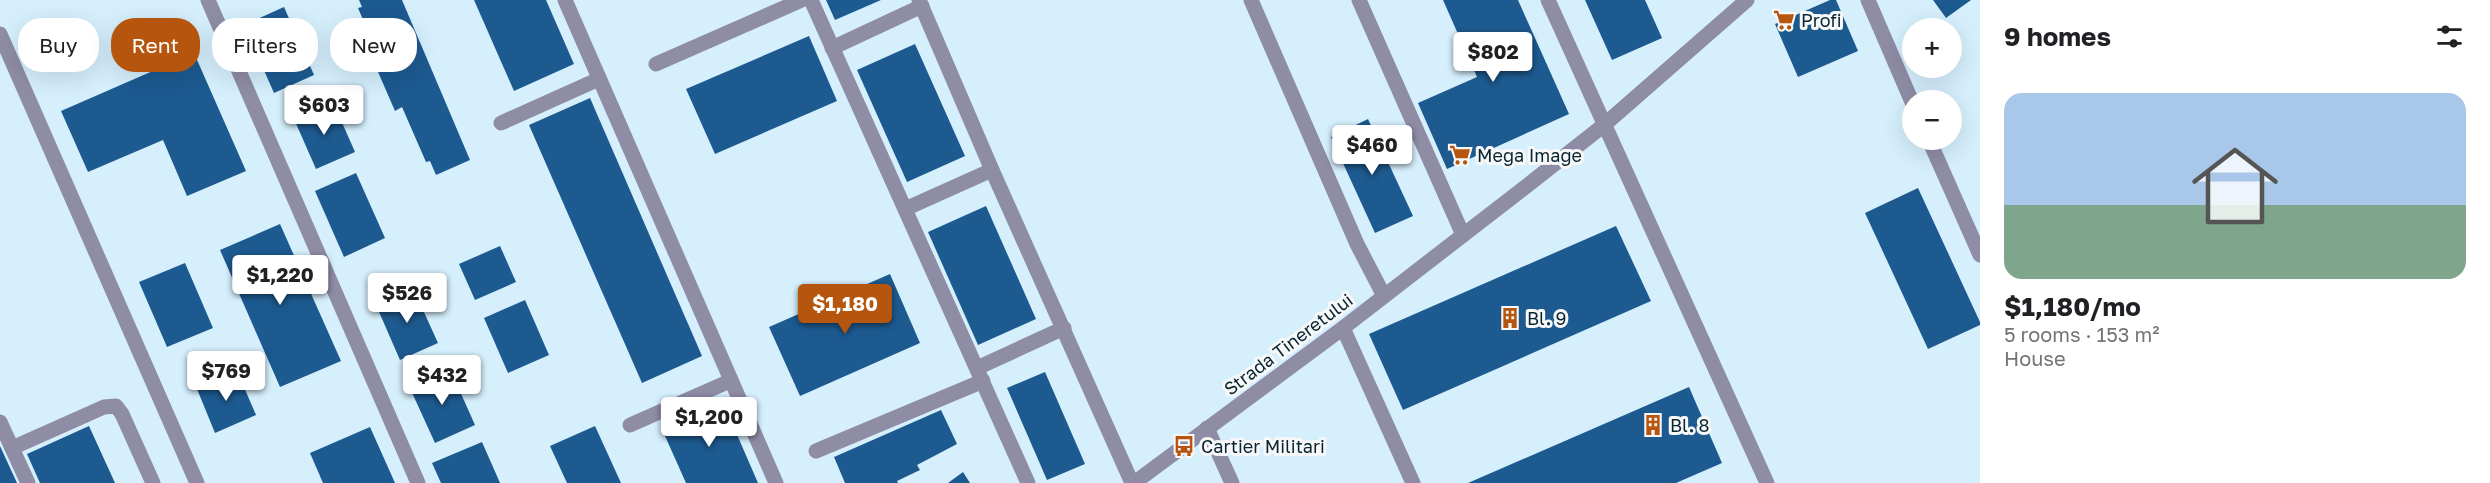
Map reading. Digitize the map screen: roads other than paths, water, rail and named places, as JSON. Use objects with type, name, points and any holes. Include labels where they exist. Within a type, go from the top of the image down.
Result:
[{"type":"street","points":[[208,0],[418,483]]},
{"type":"street","points":[[565,0],[776,483]]},
{"type":"street","points":[[656,64],[802,0]]},
{"type":"street","points":[[811,0],[1028,483]]},
{"type":"street","points":[[1251,0],[1357,244],[1384,296]]},
{"type":"street","points":[[1359,0],[1463,235]]},
{"type":"street","points":[[1548,0],[1767,483]]},
{"type":"street","name":"Strada Tineretului","points":[[1133,483],[1343,328],[1604,125],[1747,0]]},
{"type":"street","points":[[1868,0],[1907,90]]},
{"type":"street","points":[[832,48],[921,3],[992,170],[1133,483]]},
{"type":"street","points":[[0,34],[197,483]]},
{"type":"street","points":[[501,123],[599,79]]},
{"type":"street","points":[[1933,150],[1980,255]]},
{"type":"street","points":[[905,209],[992,170]]},
{"type":"street","points":[[816,451],[980,374],[1064,328]]},
{"type":"street","points":[[1343,328],[1413,483]]},
{"type":"street","points":[[630,425],[730,381]]},
{"type":"street","points":[[12,448],[104,406],[116,406],[122,414],[153,483]]},
{"type":"street","points":[[0,422],[28,483]]},
{"type":"street","points":[[1207,428],[1232,483]]},
{"type":"place","name":"Profi","points":[[1784,20]]},
{"type":"place","name":"Mega Image","points":[[1460,155]]},
{"type":"place","name":"Bl. 9","points":[[1510,318]]},
{"type":"place","name":"Bl. 8","points":[[1653,425]]},
{"type":"place","name":"Cartier Militari","points":[[1184,446]]}]
